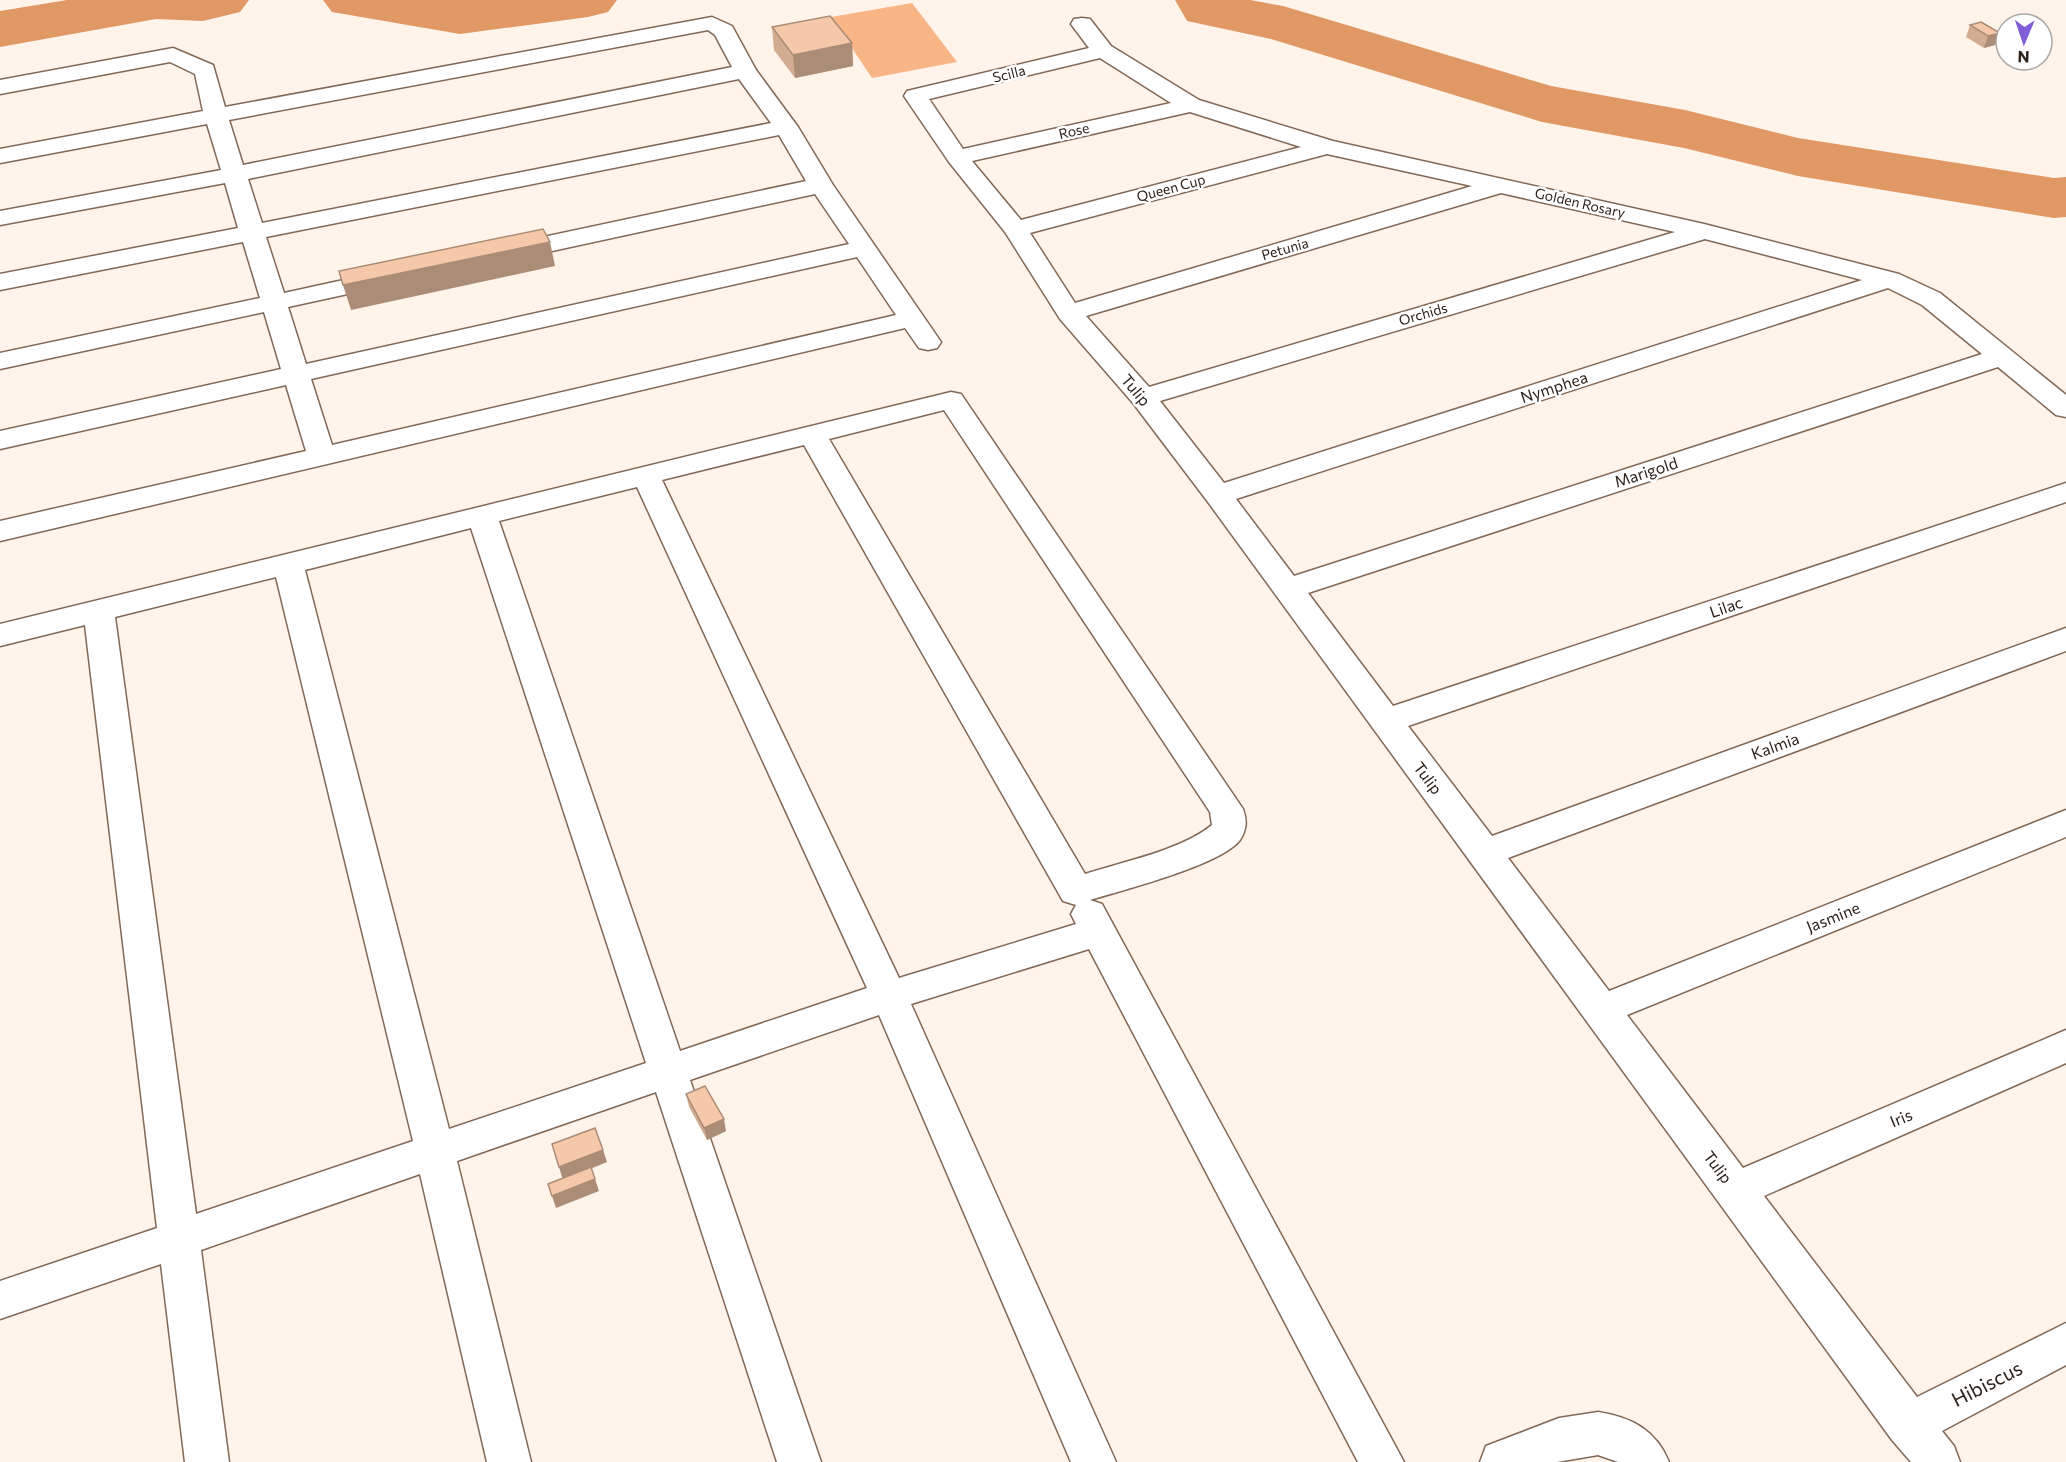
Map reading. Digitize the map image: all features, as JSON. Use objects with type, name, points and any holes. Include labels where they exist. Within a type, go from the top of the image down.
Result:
[{"type":"street","points":[[0,156],[712,23],[724,31],[745,71],[786,127],[821,185],[928,342]]},
{"type":"street","name":"Golden Rosary","points":[[1082,24],[1103,51],[1191,105],[1328,147],[1704,231],[1890,279],[1931,299],[2004,356],[2066,409]]},
{"type":"street","name":"Scilla","points":[[915,96],[1103,51]]},
{"type":"street","points":[[0,87],[173,55],[205,70],[216,116],[236,174],[251,232],[321,454]]},
{"type":"street","points":[[0,218],[236,174],[745,71]]},
{"type":"street","name":"Tulip","points":[[915,96],[957,157],[1015,229],[1069,313],[1143,397],[1218,495],[1908,1425],[1938,1462]]},
{"type":"street","name":"Rose","points":[[957,157],[1191,105]]},
{"type":"street","points":[[0,282],[786,127]]},
{"type":"street","name":"Queen Cup","points":[[1015,229],[1328,147]]},
{"type":"street","points":[[484,258],[821,185]]},
{"type":"street","name":"Petunia","points":[[1069,313],[1501,186]]},
{"type":"street","name":"Orchids","points":[[1143,397],[1704,231]]},
{"type":"street","points":[[0,440],[864,248]]},
{"type":"street","points":[[0,361],[415,273]]},
{"type":"street","name":"Nymphea","points":[[1218,495],[1890,279]]},
{"type":"street","points":[[0,531],[321,454],[911,319]]},
{"type":"street","name":"Marigold","points":[[1287,589],[2004,356]]},
{"type":"street","points":[[0,635],[951,400],[1226,809],[1229,820],[1227,831],[1218,840],[1181,856],[1076,891]]},
{"type":"street","points":[[812,434],[1076,891],[1382,1462]]},
{"type":"street","points":[[646,476],[889,996],[1094,1462]]},
{"type":"street","name":"Lilac","points":[[1386,721],[2066,492]]},
{"type":"street","points":[[482,516],[800,1462]]},
{"type":"street","points":[[288,564],[435,1152],[509,1462]]},
{"type":"street","points":[[99,611],[207,1462]]},
{"type":"street","name":"Kalmia","points":[[1483,853],[2066,639]]},
{"type":"street","name":"Jasmine","points":[[1601,1010],[2066,823]]},
{"type":"street","points":[[0,1300],[889,996],[1098,932]]},
{"type":"street","name":"Iris","points":[[1735,1190],[2066,1046]]},
{"type":"street","name":"Hibiscus","points":[[1908,1425],[2066,1343]]},
{"type":"street","points":[[1502,1462],[1562,1440],[1596,1431],[1624,1438],[1647,1462]]},
{"type":"shaded area","points":[[912,3],[957,62],[872,78],[831,17]]},
{"type":"building","points":[[830,16],[852,43],[793,55],[772,27]]},
{"type":"building","points":[[1981,22],[1994,30],[1994,34],[1988,36],[1970,25]]},
{"type":"building","points":[[543,229],[550,242],[343,285],[339,271]]},
{"type":"building","points":[[705,1086],[724,1119],[704,1128],[686,1094]]},
{"type":"building","points":[[595,1128],[603,1150],[559,1167],[552,1144]]},
{"type":"building","points":[[591,1167],[595,1179],[552,1196],[548,1184]]},
{"type":"waterway","points":[[0,29],[156,2],[203,4],[220,0]]},
{"type":"waterway","points":[[352,0],[460,17],[588,0]]},
{"type":"waterway","points":[[1204,0],[1207,9],[1283,24],[1542,103],[1685,129],[1798,157],[2054,198],[2066,197]]}]
